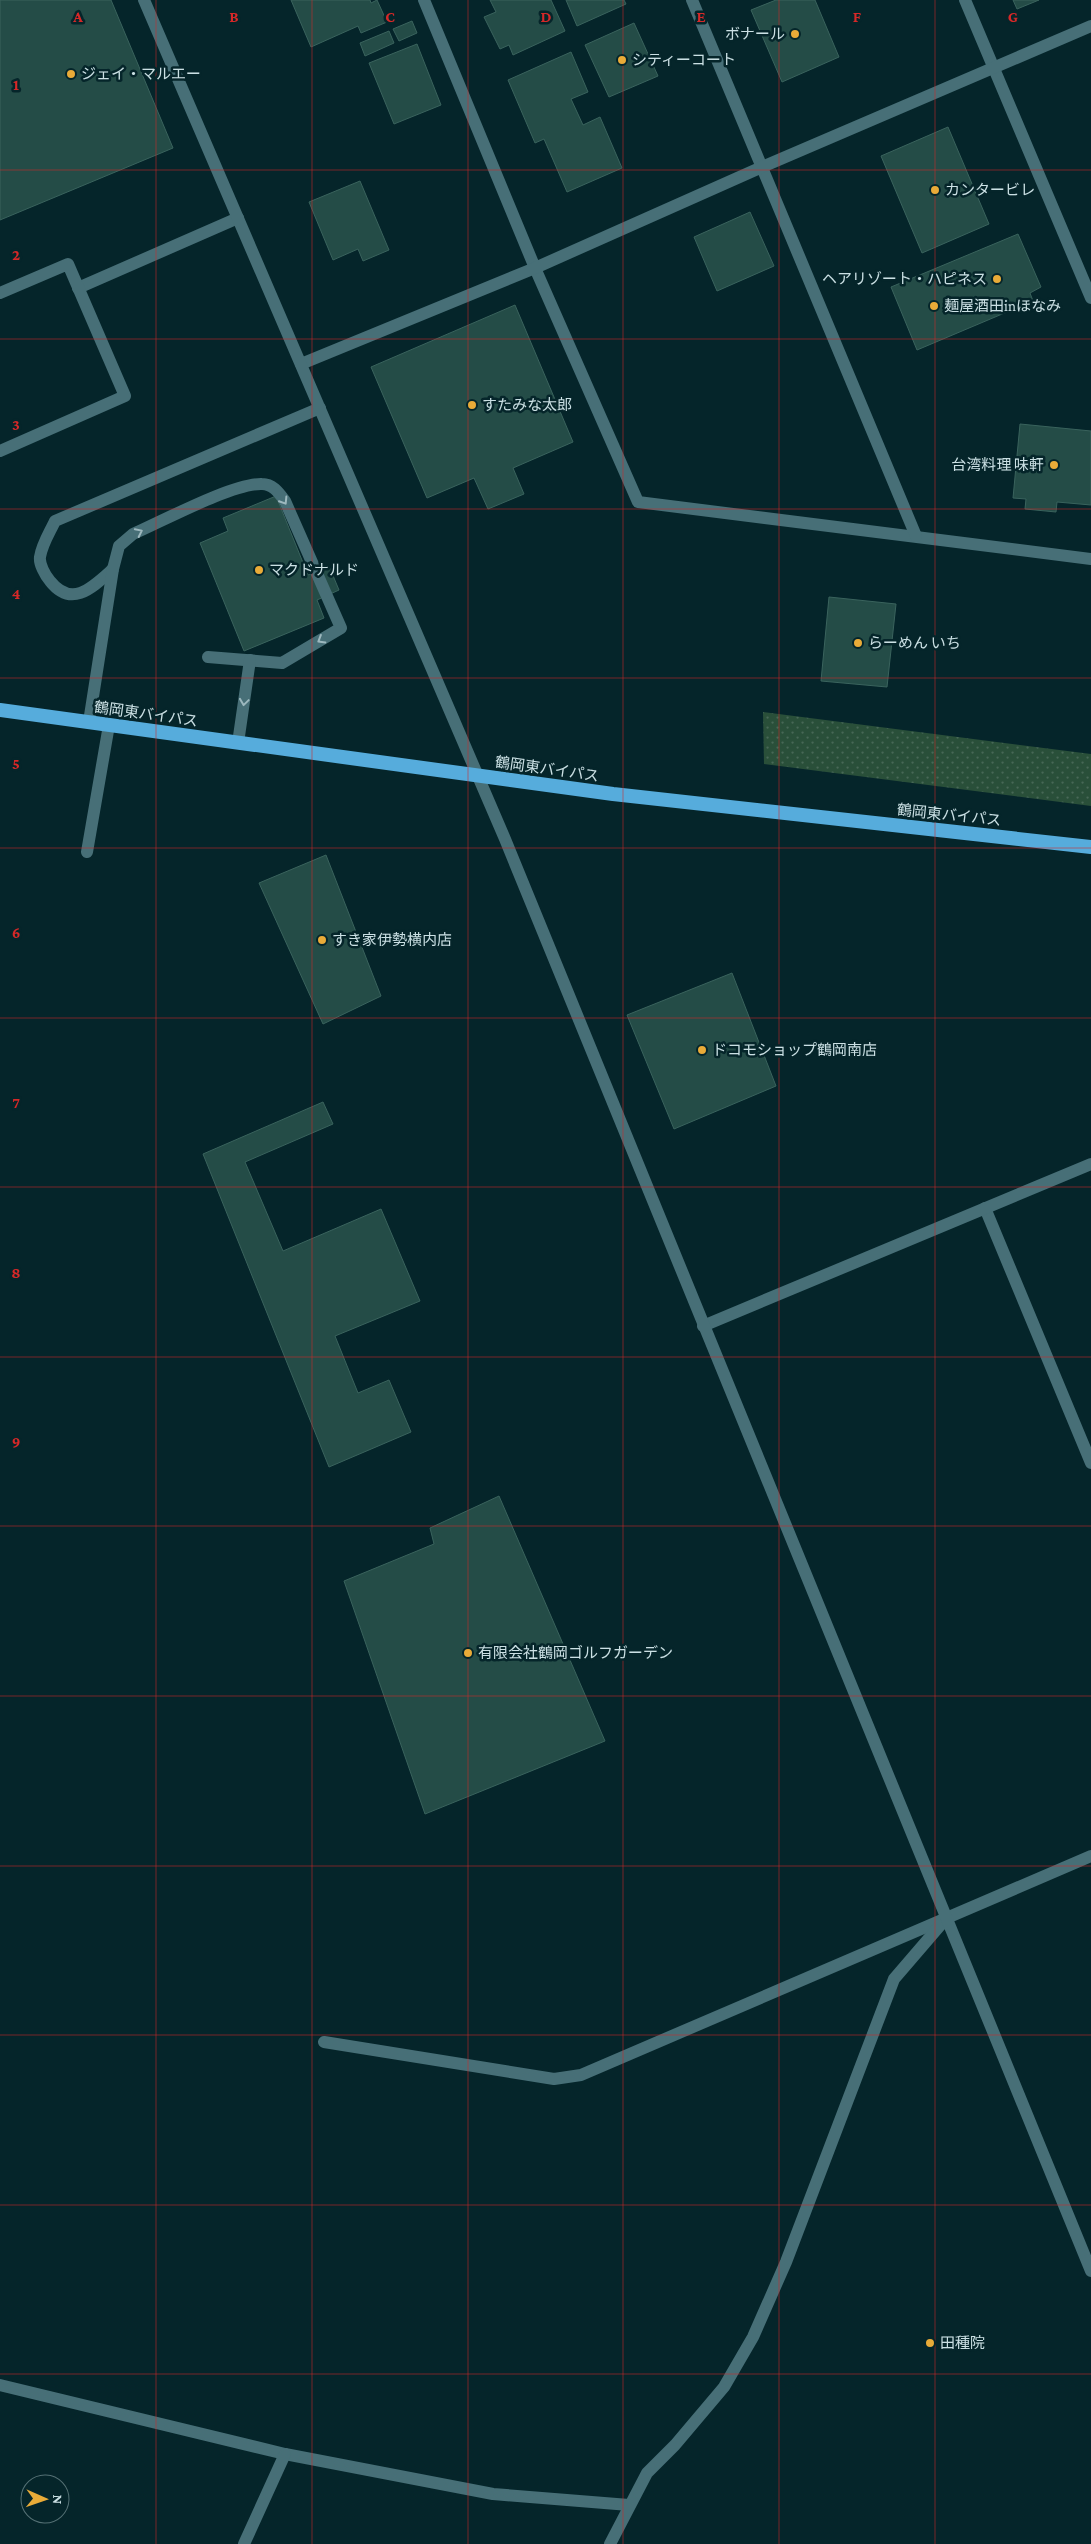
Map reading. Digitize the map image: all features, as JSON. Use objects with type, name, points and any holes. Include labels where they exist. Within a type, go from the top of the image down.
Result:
[{"type":"highway","name":"鶴岡東バイパス","points":[[0,710],[613,794],[1091,847]]},
{"type":"street","points":[[144,0],[478,776],[1091,2271]]},
{"type":"street","points":[[424,0],[535,268],[638,502],[916,536],[1091,560]]},
{"type":"street","points":[[692,0],[916,536]]},
{"type":"street","points":[[965,0],[1091,298]]},
{"type":"street","points":[[301,364],[535,268],[762,167],[1091,26]]},
{"type":"street","points":[[78,288],[238,218]]},
{"type":"street","points":[[0,293],[68,264],[125,396],[0,451]]},
{"type":"street","points":[[113,569],[93,587],[72,595],[58,592],[45,576],[40,558],[44,542],[55,521],[320,408]]},
{"type":"street","points":[[89,722],[113,569],[119,546],[134,534],[240,487],[263,484],[275,488],[285,501],[341,628],[282,663],[208,658]]},
{"type":"street","points":[[238,743],[250,660]]},
{"type":"street","points":[[87,852],[109,725]]},
{"type":"street","points":[[703,1326],[1091,1164]]},
{"type":"street","points":[[985,1208],[1091,1463]]},
{"type":"street","points":[[324,2042],[554,2079],[581,2076],[1091,1856]]},
{"type":"street","points":[[610,2544],[647,2473],[675,2445],[724,2387],[753,2337],[786,2262],[894,1979],[946,1918]]},
{"type":"street","points":[[0,2385],[285,2454],[493,2494],[629,2505]]},
{"type":"street","points":[[244,2544],[285,2454]]},
{"type":"green space","points":[[763,712],[1091,754],[1091,806],[764,764]]},
{"type":"building","name":"ジェイ・マルエー","points":[[0,0],[111,0],[173,148],[0,220]]},
{"type":"building","points":[[291,0],[370,0],[371,3],[377,0],[387,22],[361,33],[358,26],[311,47]]},
{"type":"building","points":[[490,0],[551,0],[565,31],[513,55],[509,45],[500,49],[484,17],[496,12]]},
{"type":"building","name":"シティーコート","points":[[566,0],[624,0],[626,4],[577,26]]},
{"type":"building","name":"ボナール","points":[[776,0],[815,0],[839,57],[782,82],[751,10]]},
{"type":"building","points":[[1013,0],[1039,0],[1017,9]]},
{"type":"building","points":[[412,21],[417,33],[399,41],[393,29]]},
{"type":"building","name":"シティーコート","points":[[634,23],[658,76],[609,97],[585,45]]},
{"type":"building","points":[[389,31],[394,43],[365,56],[360,43]]},
{"type":"building","points":[[417,44],[441,105],[394,124],[369,63]]},
{"type":"building","points":[[571,52],[588,92],[571,99],[583,125],[600,117],[622,168],[567,192],[544,139],[535,143],[508,80]]},
{"type":"building","name":"カンタービレ","points":[[948,127],[989,224],[922,253],[881,156]]},
{"type":"building","points":[[360,181],[389,250],[363,261],[358,249],[333,260],[309,202]]},
{"type":"building","points":[[750,212],[774,266],[717,291],[694,237]]},
{"type":"building","points":[[1018,234],[1041,287],[1030,293],[1033,301],[917,350],[891,287]]},
{"type":"building","name":"すたみな太郎","points":[[515,305],[573,442],[513,468],[524,494],[488,509],[474,478],[427,498],[371,367]]},
{"type":"building","name":"台湾料理 味軒","points":[[1020,424],[1091,431],[1091,505],[1057,502],[1056,512],[1025,509],[1026,499],[1013,498]]},
{"type":"building","name":"マクドナルド","points":[[276,496],[308,575],[329,566],[339,590],[317,600],[324,618],[244,651],[200,543],[228,531],[223,518]]},
{"type":"building","name":"らーめん いち","points":[[829,597],[896,604],[887,687],[821,681]]},
{"type":"building","name":"すき家伊勢横内店","points":[[326,855],[381,996],[323,1024],[259,883]]},
{"type":"building","name":"ドコモショップ鶴岡南店","points":[[732,973],[776,1086],[674,1129],[627,1015]]},
{"type":"building","points":[[323,1102],[333,1124],[245,1162],[283,1251],[381,1209],[420,1301],[335,1336],[358,1393],[389,1380],[411,1432],[329,1467],[203,1154]]},
{"type":"building","name":"有限会社鶴岡ゴルフガーデン","points":[[499,1496],[605,1741],[425,1814],[344,1581],[434,1544],[430,1528]]},
{"type":"place","name":"ボナール","points":[[795,34]]},
{"type":"place","name":"シティーコート","points":[[622,60]]},
{"type":"place","name":"ジェイ・マルエー","points":[[71,74]]},
{"type":"place","name":"カンタービレ","points":[[935,190]]},
{"type":"place","name":"ヘアリゾート・ハピネス","points":[[997,279]]},
{"type":"place","name":"麺屋酒田inほなみ","points":[[934,306]]},
{"type":"place","name":"すたみな太郎","points":[[472,405]]},
{"type":"place","name":"台湾料理 味軒","points":[[1054,465]]},
{"type":"place","name":"マクドナルド","points":[[259,570]]},
{"type":"place","name":"らーめん いち","points":[[858,643]]},
{"type":"place","name":"すき家伊勢横内店","points":[[322,940]]},
{"type":"place","name":"ドコモショップ鶴岡南店","points":[[702,1050]]},
{"type":"place","name":"有限会社鶴岡ゴルフガーデン","points":[[468,1653]]},
{"type":"place","name":"田種院","points":[[930,2343]]}]
